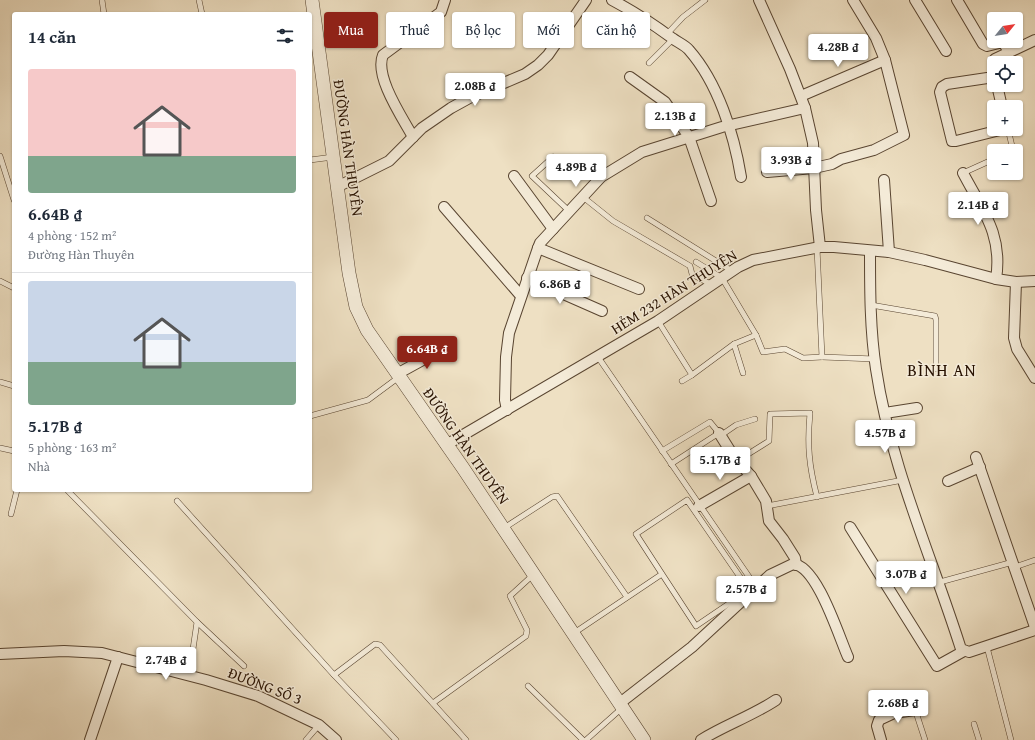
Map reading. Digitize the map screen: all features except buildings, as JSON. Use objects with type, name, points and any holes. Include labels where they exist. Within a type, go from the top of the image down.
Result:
[{"type":"street","name":"ĐƯỜNG HÀN THUYÊN","points":[[312,0],[349,273],[356,307],[367,330],[534,574],[644,740]]},
{"type":"street","points":[[337,187],[389,161],[422,128],[451,108],[471,97],[526,74],[538,65],[548,55],[586,0]]},
{"type":"street","points":[[612,0],[640,15],[688,50],[708,77],[736,146],[741,177]]},
{"type":"street","points":[[758,0],[805,108],[813,143],[818,248]]},
{"type":"street","points":[[767,172],[814,168],[874,150],[903,137],[904,135],[884,60],[876,38],[853,0]]},
{"type":"street","points":[[957,0],[983,44],[987,46],[1003,42],[1009,52]]},
{"type":"street","points":[[413,137],[385,84],[380,62],[383,55],[441,12],[444,1]]},
{"type":"street","points":[[920,2],[946,51]]},
{"type":"street","points":[[1001,56],[1035,40]]},
{"type":"street","points":[[800,96],[884,60]]},
{"type":"street","points":[[630,77],[666,102],[689,138],[711,201]]},
{"type":"street","points":[[987,78],[947,84],[942,86],[940,92],[952,141],[987,133]]},
{"type":"street","points":[[507,410],[505,386],[509,333],[526,278],[538,248],[601,177],[642,152],[729,126],[805,108]]},
{"type":"street","points":[[963,173],[994,232],[998,250],[996,279]]},
{"type":"street","points":[[514,176],[553,230]]},
{"type":"street","points":[[884,180],[889,252]]},
{"type":"street","points":[[444,207],[521,296]]},
{"type":"street","points":[[538,248],[639,289]]},
{"type":"street","name":"HẺM 232 HÀN THUYÊN","points":[[446,445],[658,321],[732,271],[753,260],[818,248],[889,252],[996,279],[1016,282],[1035,281]]},
{"type":"street","points":[[870,251],[870,304],[875,359],[885,413],[903,480],[940,582],[960,646],[964,651]]},
{"type":"street","points":[[526,278],[602,311]]},
{"type":"street","points":[[1016,282],[1014,338],[1018,349],[1035,378]]},
{"type":"street","points":[[398,375],[448,346]]},
{"type":"street","points":[[885,413],[917,408]]},
{"type":"street","points":[[720,435],[737,461],[751,476],[767,506],[769,521],[783,538],[795,558],[796,564],[818,585],[848,657]]},
{"type":"street","points":[[976,457],[1035,627]]},
{"type":"street","points":[[948,481],[980,467]]},
{"type":"street","points":[[700,506],[751,476]]},
{"type":"street","points":[[850,527],[937,666],[964,651],[969,652],[987,647],[1035,630]]},
{"type":"street","points":[[621,705],[692,647],[756,587],[777,571],[796,564]]},
{"type":"street","name":"ĐƯỜNG SỐ 3","points":[[0,654],[82,651],[118,657],[258,696],[324,728],[336,740]]},
{"type":"street","points":[[90,740],[118,657]]},
{"type":"street","points":[[701,740],[719,729],[749,716],[776,700]]},
{"type":"street","points":[[881,740],[877,726],[879,720],[894,713],[914,707]]},
{"type":"lane","points":[[102,0],[104,12]]},
{"type":"lane","points":[[199,0],[202,12]]},
{"type":"lane","points":[[649,63],[683,17],[705,0]]},
{"type":"lane","points":[[0,156],[12,194]]},
{"type":"lane","points":[[312,160],[333,157]]},
{"type":"lane","points":[[553,157],[532,176],[570,212]]},
{"type":"lane","points":[[963,173],[987,162]]},
{"type":"lane","points":[[583,197],[613,221],[690,266],[692,274],[712,285]]},
{"type":"lane","points":[[647,218],[732,271]]},
{"type":"lane","points":[[818,248],[822,357]]},
{"type":"lane","points":[[696,262],[722,278],[756,335],[763,352],[785,349],[803,358],[822,357],[875,359]]},
{"type":"lane","points":[[0,281],[12,287]]},
{"type":"lane","points":[[870,304],[935,316],[936,369]]},
{"type":"lane","points":[[658,321],[692,375]]},
{"type":"lane","points":[[682,381],[734,344],[756,335]]},
{"type":"lane","points":[[734,344],[743,373]]},
{"type":"lane","points":[[598,357],[756,587]]},
{"type":"lane","points":[[312,415],[368,400],[398,375]]},
{"type":"lane","points":[[0,382],[12,385]]},
{"type":"lane","points":[[737,461],[769,441],[770,414],[810,413],[808,444],[811,472],[817,497]]},
{"type":"lane","points":[[671,464],[736,425],[755,419]]},
{"type":"lane","points":[[662,451],[710,422],[720,435]]},
{"type":"lane","points":[[0,448],[12,451]]},
{"type":"lane","points":[[767,506],[903,480]]},
{"type":"lane","points":[[11,514],[16,492]]},
{"type":"lane","points":[[69,492],[197,622],[244,666]]},
{"type":"lane","points":[[503,529],[552,497],[557,496],[627,597]]},
{"type":"lane","points":[[687,500],[750,590],[696,626],[662,574],[636,534],[687,500]]},
{"type":"lane","points":[[177,501],[334,675],[396,740]]},
{"type":"lane","points":[[940,582],[1035,560]]},
{"type":"lane","points":[[433,703],[526,636],[526,630],[510,596],[534,574]]},
{"type":"lane","points":[[573,634],[662,574]]},
{"type":"lane","points":[[189,676],[197,622]]},
{"type":"lane","points":[[334,675],[378,644],[466,740]]},
{"type":"lane","points":[[987,647],[1011,740]]},
{"type":"lane","points":[[528,686],[584,740],[621,705]]},
{"type":"lane","points":[[914,707],[925,740]]},
{"type":"lane","points":[[974,724],[979,740]]},
{"type":"lane","points":[[306,740],[324,728]]},
{"type":"district","name":"BÌNH AN","points":[[942,370]]}]
